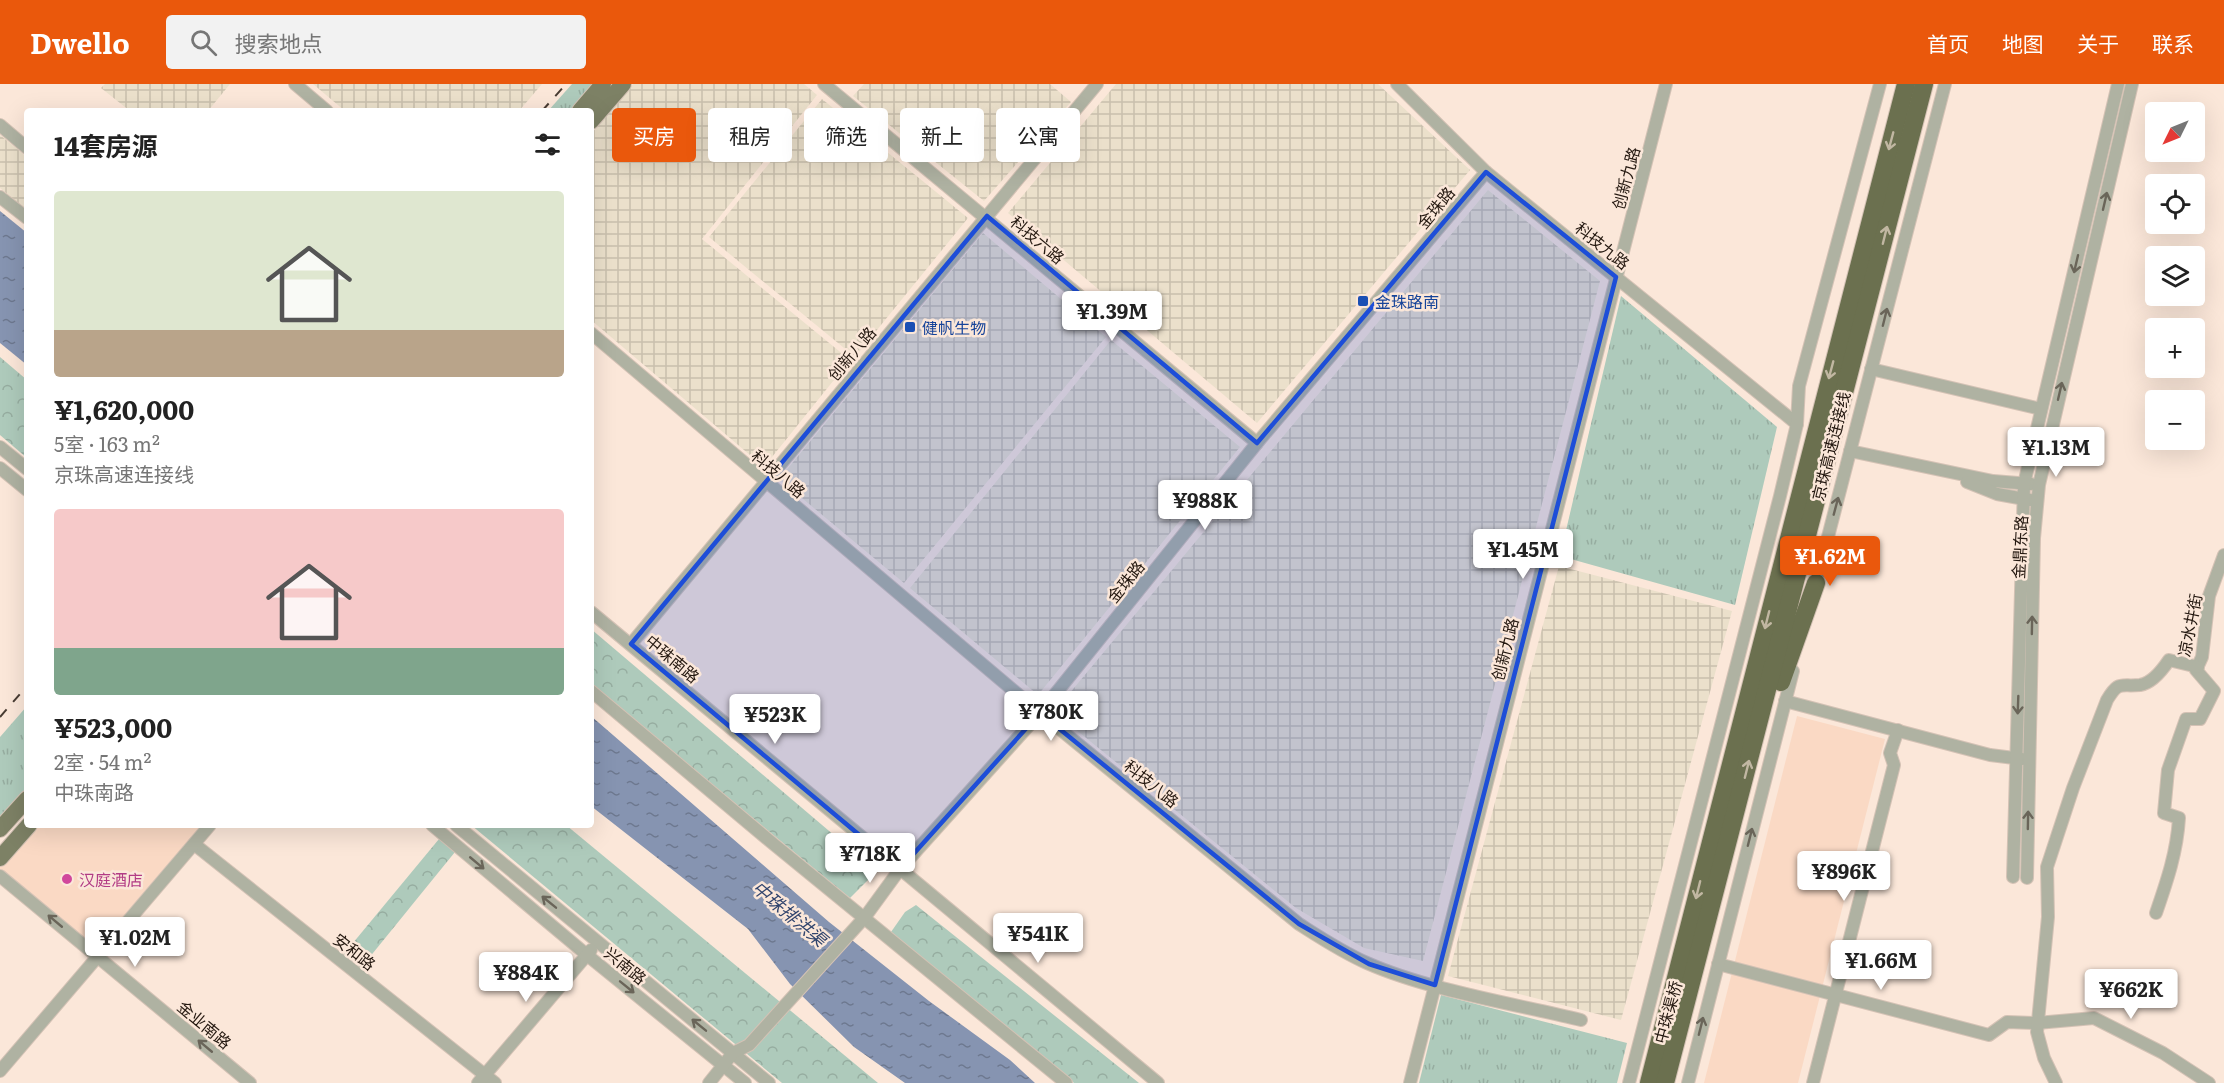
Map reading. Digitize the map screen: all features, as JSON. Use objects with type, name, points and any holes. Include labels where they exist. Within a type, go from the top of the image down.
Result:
[{"type":"highway","name":"京珠高速连接线","points":[[1693,944],[1906,84]]},
{"type":"highway","name":"京珠高速连接线","points":[[1693,944],[1753,744],[1924,84]]},
{"type":"highway","points":[[1753,744],[1775,700],[1816,583]]},
{"type":"highway","name":"中珠渠桥","points":[[1648,1083],[1693,944]]},
{"type":"highway","name":"中珠渠桥","points":[[1665,1083],[1693,944]]},
{"type":"main road","points":[[583,108],[603,84]]},
{"type":"main road","points":[[594,118],[623,84]]},
{"type":"main road","points":[[0,829],[24,802]]},
{"type":"main road","points":[[0,858],[26,828]]},
{"type":"street","points":[[295,84],[323,108]]},
{"type":"street","name":"科技六路","points":[[824,84],[987,216],[1257,443]]},
{"type":"street","name":"创新八路","points":[[631,644],[1097,84]]},
{"type":"street","name":"科技九路","points":[[1397,84],[1486,172],[1797,424]]},
{"type":"street","name":"创新九路","points":[[1410,1083],[1666,84]]},
{"type":"street","points":[[1629,1083],[1797,424],[1799,386],[1880,84]]},
{"type":"street","points":[[1688,1083],[1945,84]]},
{"type":"street","name":"金鼎东路","points":[[2026,878],[2023,759],[2024,484],[2118,84]]},
{"type":"street","name":"金鼎东路","points":[[2013,877],[2023,759],[2034,538],[2039,485],[2132,84]]},
{"type":"street","points":[[0,125],[24,145]]},
{"type":"street","name":"金珠路","points":[[749,1046],[865,917],[900,869],[1040,713],[1257,443],[1486,172]]},
{"type":"street","points":[[0,197],[24,216]]},
{"type":"street","name":"科技八路","points":[[594,336],[1040,713],[1299,924],[1335,948],[1369,964],[1435,985],[1581,1020]]},
{"type":"street","points":[[1871,369],[2041,409]]},
{"type":"street","points":[[0,447],[24,467]]},
{"type":"street","points":[[1850,451],[1938,470],[2039,485]]},
{"type":"street","points":[[10,455],[0,468],[24,488]]},
{"type":"street","points":[[1938,470],[1997,494],[2038,502]]},
{"type":"street","name":"凉水井街","points":[[2156,913],[2173,865],[2178,842],[2179,818],[2163,813],[2168,770],[2186,719],[2200,719],[2214,691],[2196,670],[2202,657],[2209,596],[2224,555]]},
{"type":"street","name":"中珠南路","points":[[594,614],[1158,1083]]},
{"type":"street","points":[[2056,1083],[2044,1058],[2037,1023],[2048,917],[2047,867],[2073,789],[2107,700],[2114,688],[2122,684],[2142,685],[2160,672],[2169,660],[2198,667]]},
{"type":"street","points":[[594,694],[771,842],[1066,1083]]},
{"type":"street","points":[[1785,701],[1990,754],[2023,759]]},
{"type":"street","points":[[1813,1083],[1894,765],[1890,753],[1898,730]]},
{"type":"street","points":[[0,1071],[207,828]]},
{"type":"street","name":"兴南路","points":[[436,828],[587,955],[724,1065],[732,1079],[745,1083]]},
{"type":"street","name":"兴南路","points":[[460,828],[769,1083]]},
{"type":"street","name":"安和路","points":[[194,844],[486,1080]]},
{"type":"street","name":"金业南路","points":[[0,876],[98,956],[236,1079],[250,1083]]},
{"type":"street","points":[[486,1080],[598,942]]},
{"type":"street","points":[[1718,964],[1989,1035],[1994,1034],[1999,1026],[2007,1022],[2037,1023],[2094,1018],[2163,1053],[2209,1083]]},
{"type":"street","points":[[709,1083],[733,1053],[749,1046]]},
{"type":"street","points":[[732,1079],[744,1063],[749,1046]]},
{"type":"highlighted area","points":[[1486,172],[1616,277],[1435,985],[1369,964],[1299,924],[1040,713],[900,869],[631,644],[987,216],[1257,443]]},
{"type":"shaded area","points":[[105,84],[230,84],[210,108],[126,108],[101,88]]},
{"type":"shaded area","points":[[313,84],[542,84],[522,108],[341,108]]},
{"type":"shaded area","points":[[633,84],[804,84],[817,95],[807,108],[804,108],[792,126],[792,108],[708,108],[708,162],[763,162],[702,239],[850,360],[764,467],[594,323],[594,130],[612,109],[612,162],[696,162],[696,108],[613,108]]},
{"type":"shaded area","points":[[864,84],[1050,84],[1071,102],[1066,108],[996,108],[996,162],[1018,162],[984,201],[935,162],[984,162],[984,108],[900,108],[900,134],[888,124],[888,108],[868,108],[853,96]]},
{"type":"shaded area","points":[[1116,84],[1378,84],[1470,170],[1257,423],[1008,213],[1051,162],[1080,162],[1080,127]]},
{"type":"shaded area","points":[[822,99],[833,108],[815,108]]},
{"type":"shaded area","points":[[804,121],[804,162],[888,162],[888,153],[968,218],[855,357],[709,237],[770,162],[792,162],[792,136]]},
{"type":"shaded area","points":[[0,135],[24,155],[24,208],[0,188]]},
{"type":"shaded area","points":[[1488,190],[1600,281],[1423,961],[1364,948],[1296,908],[1054,712]]},
{"type":"shaded area","points":[[983,233],[1106,337],[904,583],[779,479]]},
{"type":"shaded area","points":[[1111,340],[1240,447],[1038,695],[910,588]]},
{"type":"shaded area","points":[[1559,566],[1732,611],[1621,1020],[1448,976]]},
{"type":"shaded area","points":[[1797,716],[1885,739],[1798,1083],[1704,1083]]},
{"type":"shaded area","points":[[33,828],[199,828],[96,948],[0,870],[0,866]]},
{"type":"green space","points":[[572,84],[595,84],[575,108],[551,108]]},
{"type":"green space","points":[[1621,296],[1777,427],[1735,605],[1560,556]]},
{"type":"green space","points":[[0,357],[24,377],[24,455],[0,435]]},
{"type":"green space","points":[[594,632],[868,864],[871,877],[850,898],[594,687]]},
{"type":"green space","points":[[24,709],[24,793],[0,820],[0,737]]},
{"type":"green space","points":[[475,828],[570,828],[878,1083],[782,1083]]},
{"type":"green space","points":[[439,839],[455,852],[360,969],[343,955]]},
{"type":"green space","points":[[916,905],[1139,1083],[1074,1083],[891,932],[905,912]]},
{"type":"green space","points":[[1441,995],[1627,1043],[1617,1083],[1419,1083]]},
{"type":"water","points":[[0,211],[24,231],[24,363],[0,343]]},
{"type":"water","name":"中珠排洪渠","points":[[594,719],[829,922],[929,1001],[1010,1060],[1035,1083],[905,1083],[854,1047],[790,984],[748,929],[594,808]]},
{"type":"railway","points":[[545,108],[566,84]]},
{"type":"railway","points":[[0,717],[24,689]]},
{"type":"place","name":"金珠路南","points":[[1363,301]]},
{"type":"place","name":"健帆生物","points":[[910,327]]},
{"type":"place","name":"汉庭酒店","points":[[67,879]]}]
